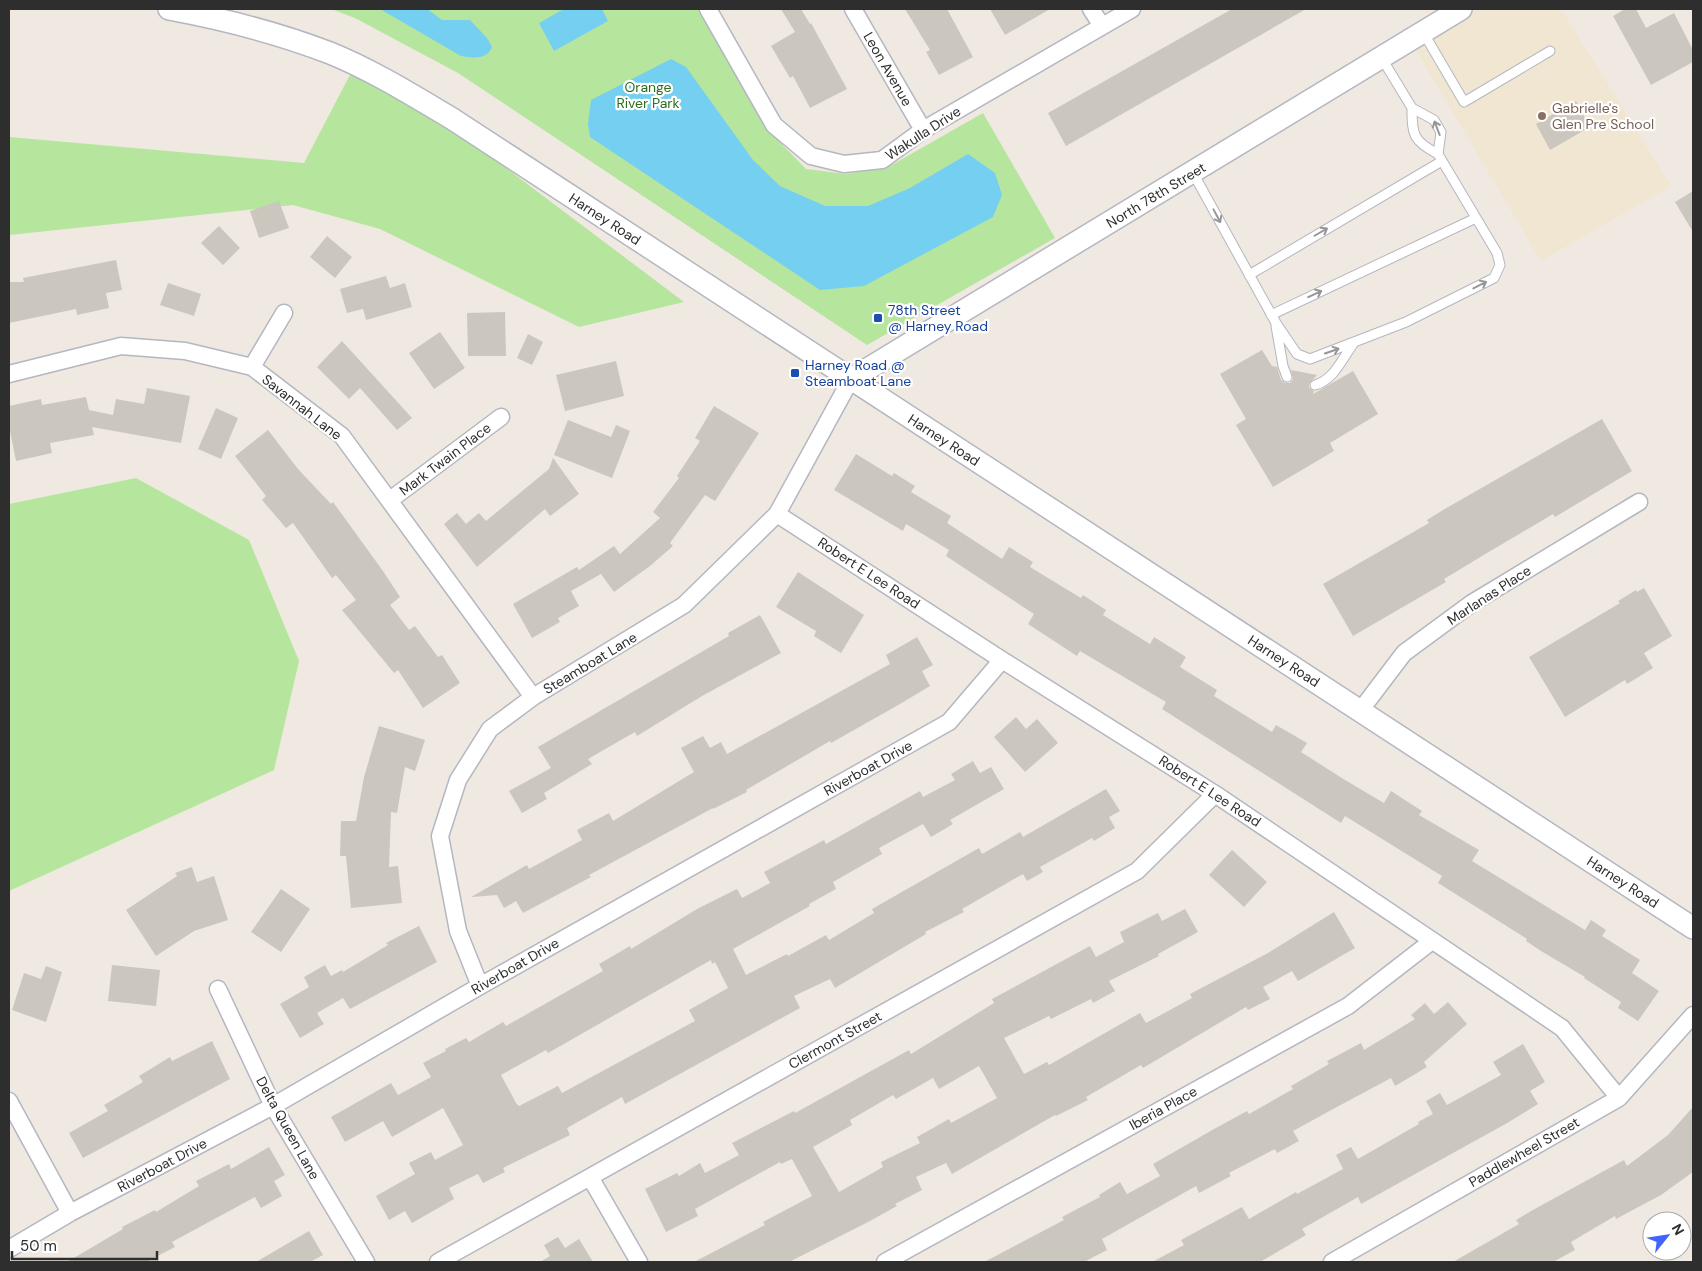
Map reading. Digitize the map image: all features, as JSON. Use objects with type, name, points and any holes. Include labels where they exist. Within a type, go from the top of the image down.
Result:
[{"type":"street","name":"Harney Road","points":[[169,9],[224,14],[331,53],[393,84],[451,118],[1693,928]]},
{"type":"street","name":"Wakulla Drive","points":[[708,9],[774,125],[811,156],[844,164],[882,160],[923,130],[1132,9]]},
{"type":"street","name":"Leon Avenue","points":[[854,9],[923,130]]},
{"type":"street","points":[[1091,9],[1102,26]]},
{"type":"street","name":"North 78th Street","points":[[851,379],[1461,9]]},
{"type":"street","points":[[252,367],[284,313]]},
{"type":"street","name":"Savannah Lane","points":[[9,374],[121,346],[185,351],[252,367],[342,436],[533,697]]},
{"type":"street","name":"Steamboat Lane","points":[[480,986],[458,931],[440,836],[458,780],[490,729],[533,697],[684,605],[777,514],[851,379]]},
{"type":"street","name":"Mark Twain Place","points":[[390,500],[501,417]]},
{"type":"street","name":"Marlanas Place","points":[[1360,711],[1404,653],[1472,603],[1639,502]]},
{"type":"street","name":"Robert E Lee Road","points":[[777,514],[1002,660],[1215,794],[1562,1028],[1619,1098]]},
{"type":"street","name":"Riverboat Drive","points":[[9,1249],[70,1213],[273,1106],[480,986],[949,722],[1002,660]]},
{"type":"street","name":"Clermont Street","points":[[438,1262],[1137,871],[1215,794]]},
{"type":"street","name":"Iberia Place","points":[[885,1262],[1348,1006],[1432,941]]},
{"type":"street","name":"Delta Queen Lane","points":[[218,989],[273,1106],[366,1262]]},
{"type":"street","name":"Paddlewheel Street","points":[[1332,1262],[1619,1098],[1693,1015]]},
{"type":"street","points":[[9,1101],[70,1213]]},
{"type":"street","points":[[590,1177],[639,1262]]},
{"type":"lane","points":[[1423,32],[1464,102],[1550,51]]},
{"type":"lane","points":[[1381,57],[1412,108],[1434,120],[1441,132],[1440,158]]},
{"type":"lane","points":[[1193,173],[1276,323],[1297,354],[1310,359],[1406,322],[1494,278],[1500,265],[1497,253],[1440,158],[1420,145],[1412,132],[1412,108]]},
{"type":"lane","points":[[1249,275],[1440,158]]},
{"type":"lane","points":[[1271,315],[1476,218]]},
{"type":"lane","points":[[1276,323],[1282,361],[1287,378]]},
{"type":"lane","points":[[1315,385],[1323,383],[1332,376],[1353,344]]},
{"type":"shaded area","name":"Gabrielle's Glen Pre School","points":[[1479,9],[1561,9],[1671,186],[1541,261],[1414,47]]},
{"type":"green space","name":"Orange River Park","points":[[331,9],[699,9],[768,130],[806,169],[846,174],[890,166],[983,113],[1055,238],[867,345],[458,73],[355,18]]},
{"type":"green space","points":[[353,69],[449,125],[684,302],[579,327],[380,229],[293,205],[9,235],[9,137],[304,163]]},
{"type":"green space","points":[[136,478],[249,540],[299,661],[274,770],[9,891],[9,504]]},
{"type":"water","points":[[380,9],[427,9],[442,20],[470,20],[487,38],[492,47],[483,56],[461,56]]},
{"type":"water","points":[[564,9],[602,9],[608,21],[554,51],[539,23]]},
{"type":"water","points":[[671,59],[686,67],[753,160],[780,186],[825,206],[868,206],[910,188],[968,154],[995,173],[1002,195],[993,217],[864,286],[820,290],[590,137],[588,124],[591,100]]},
{"type":"building","points":[[781,9],[801,9],[811,23],[847,89],[810,108],[793,76],[790,78],[771,46],[795,32]]},
{"type":"building","points":[[905,9],[947,9],[973,57],[939,75],[926,52],[930,50]]},
{"type":"building","points":[[990,9],[1050,9],[1005,35]]},
{"type":"building","points":[[1232,9],[1306,9],[1066,146],[1048,113]]},
{"type":"building","points":[[1625,9],[1636,9],[1646,28],[1674,13],[1693,50],[1693,62],[1651,85],[1613,16]]},
{"type":"building","points":[[1576,101],[1590,127],[1550,150],[1536,124]]},
{"type":"building","points":[[1693,191],[1693,232],[1675,202]]},
{"type":"building","points":[[279,201],[289,228],[259,238],[250,211]]},
{"type":"building","points":[[219,226],[240,248],[223,265],[201,243]]},
{"type":"building","points":[[327,236],[352,257],[335,278],[310,257]]},
{"type":"building","points":[[116,260],[122,290],[106,293],[109,308],[77,315],[76,309],[9,323],[9,282],[24,282],[23,278]]},
{"type":"building","points":[[386,276],[390,288],[405,283],[412,307],[366,320],[363,309],[347,313],[340,289]]},
{"type":"building","points":[[168,283],[201,294],[194,316],[160,305]]},
{"type":"building","points":[[505,312],[506,356],[468,356],[467,313]]},
{"type":"building","points":[[440,332],[465,368],[434,389],[409,353]]},
{"type":"building","points":[[528,334],[543,342],[532,365],[517,358]]},
{"type":"building","points":[[342,341],[412,418],[397,430],[360,388],[349,399],[317,367]]},
{"type":"building","points":[[1262,350],[1272,366],[1277,367],[1281,380],[1285,383],[1290,383],[1293,379],[1291,370],[1317,375],[1309,384],[1309,388],[1314,391],[1313,394],[1353,371],[1378,414],[1330,443],[1334,451],[1273,487],[1236,425],[1246,419],[1220,374]]},
{"type":"building","points":[[616,361],[624,396],[565,411],[556,375]]},
{"type":"building","points":[[147,388],[190,396],[181,443],[92,427],[94,435],[50,443],[52,453],[16,461],[9,426],[9,406],[41,399],[42,405],[86,397],[89,410],[113,415],[116,399],[144,404]]},
{"type":"building","points":[[714,406],[759,433],[715,501],[705,495],[670,543],[673,546],[650,566],[614,592],[601,574],[571,591],[579,606],[558,618],[560,622],[532,638],[513,604],[577,567],[579,570],[614,546],[620,554],[660,518],[653,512],[679,478],[677,476],[700,441],[695,438]]},
{"type":"building","points":[[216,408],[238,418],[221,459],[198,449]]},
{"type":"building","points":[[1602,419],[1632,471],[1555,517],[1553,514],[1487,553],[1444,579],[1446,582],[1353,636],[1323,584],[1429,523],[1427,520],[1443,510]]},
{"type":"building","points":[[568,420],[611,437],[616,425],[630,431],[612,478],[554,455]]},
{"type":"building","points":[[268,430],[298,469],[331,504],[333,502],[383,571],[400,597],[390,605],[409,630],[415,626],[438,657],[442,655],[460,683],[423,708],[398,670],[394,673],[342,610],[356,600],[336,575],[332,578],[293,523],[286,528],[262,500],[266,496],[235,456]]},
{"type":"building","points":[[856,454],[892,476],[894,473],[915,486],[911,492],[951,516],[947,523],[1002,559],[1009,547],[1033,562],[1030,567],[1081,598],[1083,595],[1106,610],[1103,615],[1150,644],[1154,637],[1186,657],[1180,667],[1217,690],[1214,696],[1272,732],[1276,725],[1307,743],[1301,752],[1345,780],[1384,803],[1391,791],[1422,811],[1419,815],[1479,850],[1472,861],[1585,930],[1591,920],[1606,930],[1602,936],[1640,960],[1632,973],[1659,991],[1638,1021],[1618,1008],[1621,1002],[1585,977],[1541,951],[1526,941],[1527,939],[1438,883],[1442,876],[1345,816],[1341,823],[1162,709],[1166,702],[1080,651],[1077,656],[1028,624],[1034,614],[946,556],[949,550],[906,524],[903,531],[834,490]]},
{"type":"building","points":[[553,458],[579,494],[550,516],[545,509],[477,567],[444,524],[457,513],[466,524],[479,513],[486,521],[549,469]]},
{"type":"building","points":[[798,572],[864,615],[841,653],[814,636],[816,631],[776,607]]},
{"type":"building","points":[[1644,588],[1672,636],[1644,653],[1653,668],[1627,684],[1625,680],[1565,717],[1529,657],[1620,603],[1618,601],[1636,590],[1637,592]]},
{"type":"building","points":[[760,615],[781,653],[702,696],[637,736],[635,732],[588,759],[592,764],[544,793],[547,799],[522,813],[509,791],[551,768],[538,747],[729,636],[728,633]]},
{"type":"building","points":[[917,637],[933,665],[922,671],[930,686],[900,704],[831,743],[830,741],[746,790],[747,792],[713,808],[523,913],[516,901],[504,908],[497,895],[471,897],[527,865],[529,869],[582,840],[577,830],[609,813],[613,821],[694,772],[681,748],[703,736],[710,748],[721,742],[727,754],[890,664],[886,655]]},
{"type":"building","points":[[1016,717],[1026,729],[1037,719],[1058,743],[1025,772],[994,737]]},
{"type":"building","points":[[379,726],[425,740],[415,771],[405,767],[397,813],[391,812],[389,867],[398,866],[402,903],[351,908],[346,856],[340,856],[341,821],[356,821],[364,777]]},
{"type":"building","points":[[973,761],[980,773],[991,767],[1004,789],[950,820],[953,824],[931,837],[923,824],[879,848],[882,854],[833,882],[836,889],[809,904],[810,906],[733,949],[746,975],[787,954],[788,956],[826,935],[829,940],[874,913],[872,909],[979,848],[982,854],[1020,832],[1023,837],[1106,789],[1120,811],[1109,817],[1115,828],[1094,841],[1092,838],[1040,867],[1043,872],[1027,881],[1023,874],[962,909],[964,912],[925,932],[926,934],[835,988],[830,979],[794,996],[800,1008],[625,1104],[622,1097],[567,1128],[570,1135],[503,1168],[505,1172],[483,1183],[478,1174],[449,1188],[454,1199],[412,1223],[405,1211],[389,1220],[376,1196],[415,1174],[409,1163],[431,1152],[435,1160],[463,1145],[443,1108],[392,1137],[383,1121],[345,1142],[331,1117],[391,1083],[398,1095],[431,1077],[423,1063],[446,1051],[445,1049],[466,1038],[469,1042],[503,1022],[506,1026],[603,971],[599,964],[630,946],[631,949],[697,909],[737,889],[742,898],[770,883],[764,872],[824,840],[826,844],[920,791],[923,797],[955,780],[951,774]],"holes":[[[711,960],[712,964],[715,962],[728,988],[689,1010],[695,1021],[562,1093],[558,1086],[519,1106],[516,1103],[501,1075],[546,1050],[548,1053]]]},
{"type":"building","points":[[1232,850],[1267,882],[1244,907],[1209,875]]},
{"type":"building","points":[[192,867],[197,882],[214,876],[228,920],[194,931],[156,956],[126,910],[177,876],[175,873]]},
{"type":"building","points":[[281,889],[310,909],[281,952],[251,932]]},
{"type":"building","points":[[1185,909],[1198,932],[1158,954],[1159,956],[1109,981],[1115,991],[1093,1003],[1091,999],[1051,1019],[1049,1016],[1004,1038],[1024,1074],[1047,1062],[1049,1065],[1140,1013],[1146,1023],[1192,998],[1190,994],[1268,953],[1334,912],[1355,948],[1298,981],[1292,971],[1263,987],[1270,999],[1248,1010],[1246,1007],[1143,1068],[1141,1065],[1086,1097],[1088,1100],[1055,1115],[952,1174],[946,1163],[916,1177],[922,1190],[895,1204],[897,1206],[870,1221],[789,1262],[694,1262],[765,1225],[763,1222],[812,1196],[792,1159],[781,1164],[780,1162],[695,1209],[698,1216],[666,1232],[645,1189],[677,1173],[679,1176],[700,1163],[705,1173],[739,1155],[732,1143],[794,1111],[795,1113],[909,1050],[911,1054],[994,1003],[992,999],[1090,946],[1096,957],[1124,942],[1120,932],[1158,913],[1162,921]],"holes":[[[979,1066],[997,1098],[951,1123],[949,1119],[917,1137],[920,1143],[881,1162],[883,1167],[839,1192],[813,1147],[852,1125],[850,1120],[893,1095],[896,1099],[933,1078],[939,1089]]]},
{"type":"building","points":[[419,926],[437,962],[350,1009],[343,998],[317,1013],[324,1024],[300,1038],[280,1004],[309,987],[304,977],[325,965],[331,976],[342,970],[343,972],[388,945],[386,943]]},
{"type":"building","points":[[112,965],[160,970],[156,1006],[108,1001]]},
{"type":"building","points":[[46,966],[62,972],[46,1022],[12,1010],[24,973],[41,979]]},
{"type":"building","points":[[1448,1002],[1467,1024],[1424,1062],[1427,1067],[1395,1086],[1391,1078],[1293,1131],[1299,1141],[1277,1153],[1275,1149],[1229,1173],[1231,1176],[1199,1193],[1196,1186],[1102,1239],[1107,1250],[1084,1262],[984,1262],[1064,1220],[1062,1217],[1100,1197],[1099,1195],[1120,1182],[1127,1194],[1160,1176],[1153,1164],[1247,1111],[1249,1114],[1293,1089],[1291,1086],[1329,1064],[1327,1061],[1361,1043],[1364,1050],[1415,1019],[1411,1015],[1425,1003],[1434,1014]]},
{"type":"building","points":[[212,1041],[230,1079],[83,1158],[69,1133],[108,1111],[104,1105],[143,1082],[139,1076],[170,1057],[172,1061]]},
{"type":"building","points":[[1523,1044],[1545,1082],[1530,1091],[1538,1104],[1509,1122],[1361,1204],[1358,1197],[1302,1229],[1306,1235],[1260,1262],[1152,1262],[1184,1245],[1181,1240],[1242,1207],[1249,1219],[1296,1192],[1297,1194],[1343,1169],[1336,1155],[1351,1147],[1358,1159],[1419,1124],[1418,1122],[1433,1114],[1426,1101],[1440,1093],[1447,1105],[1501,1075],[1493,1062]]},
{"type":"building","points":[[1693,1107],[1693,1172],[1661,1195],[1616,1219],[1615,1216],[1571,1242],[1575,1250],[1553,1262],[1453,1262],[1519,1224],[1516,1220],[1531,1211],[1624,1160],[1627,1166],[1668,1135]]},
{"type":"building","points":[[269,1147],[285,1175],[274,1181],[282,1196],[261,1208],[255,1197],[172,1242],[175,1247],[146,1262],[67,1262],[123,1229],[122,1227],[155,1210],[156,1212],[199,1186],[196,1181],[229,1164],[231,1169]]},
{"type":"building","points":[[309,1231],[323,1255],[310,1262],[256,1262]]},
{"type":"building","points":[[558,1237],[565,1248],[579,1239],[593,1262],[540,1262],[550,1256],[544,1245]]},
{"type":"place","name":"Gabrielle's Glen Pre School","points":[[1542,116]]},
{"type":"place","name":"78th Street @ Harney Road","points":[[878,318]]},
{"type":"place","name":"Harney Road @ Steamboat Lane","points":[[795,373]]}]
